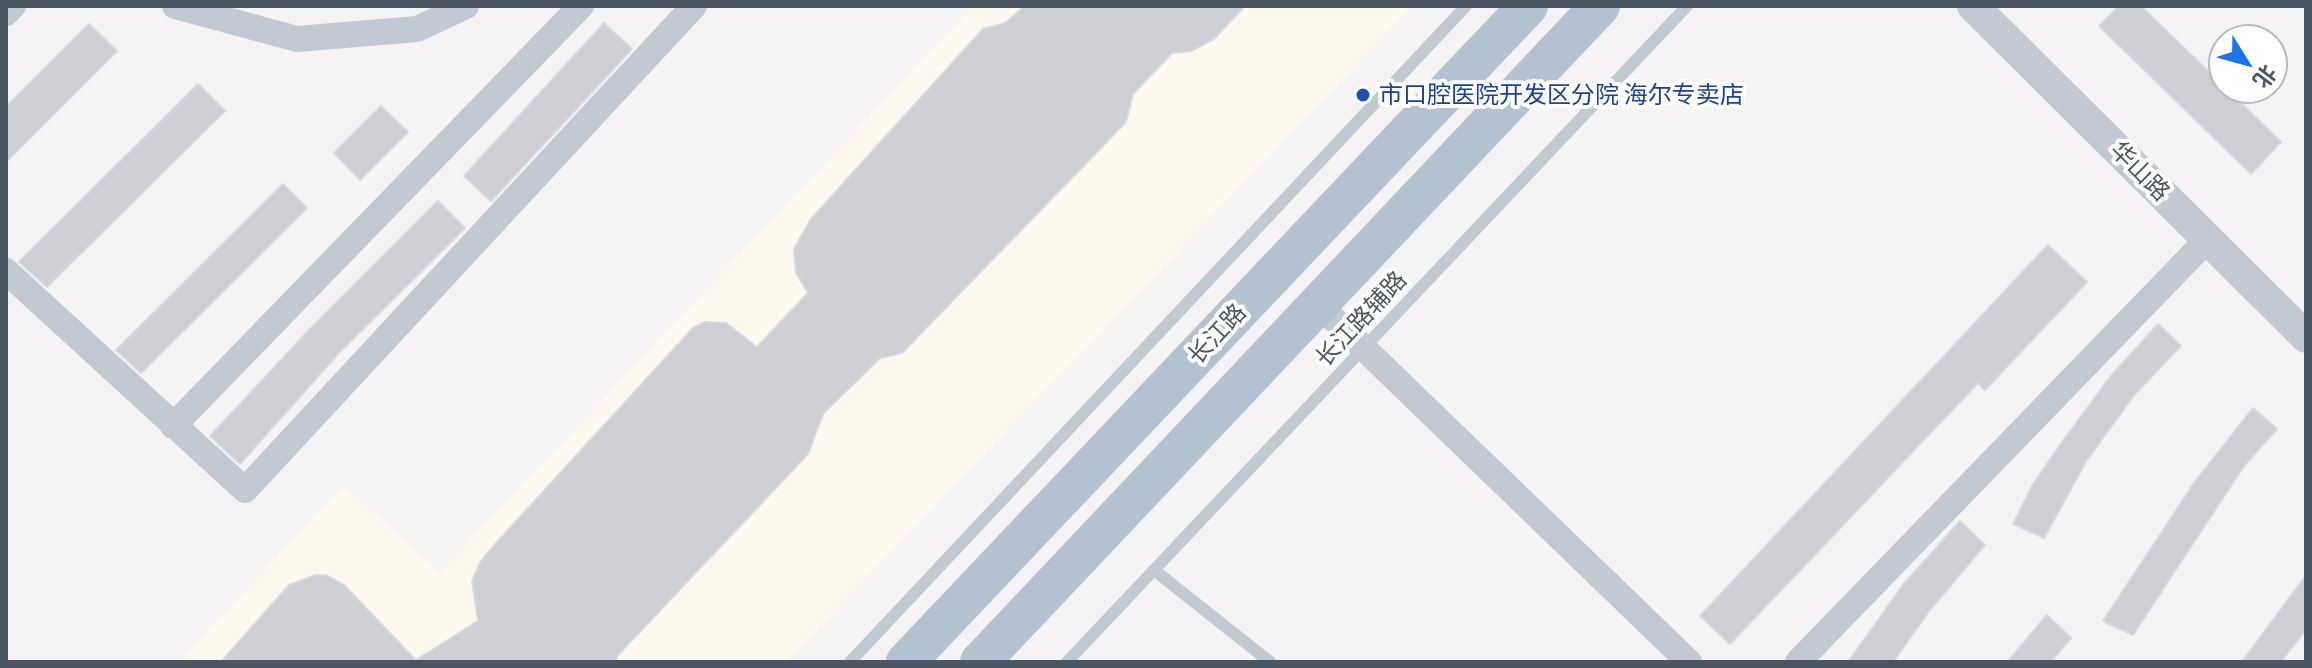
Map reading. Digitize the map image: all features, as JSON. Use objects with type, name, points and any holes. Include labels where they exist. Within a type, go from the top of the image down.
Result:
[{"type":"main road","name":"长江路","points":[[906,662],[1528,6]]},
{"type":"main road","points":[[980,662],[1600,6]]},
{"type":"street","points":[[6,13],[13,6]]},
{"type":"street","points":[[175,6],[297,39],[417,29],[466,6]]},
{"type":"street","points":[[173,426],[581,6]]},
{"type":"street","points":[[6,271],[245,490],[694,6]]},
{"type":"street","name":"华山路","points":[[1973,6],[2306,337]]},
{"type":"street","points":[[1798,662],[2208,239]]},
{"type":"street","points":[[1318,304],[1689,662]]},
{"type":"lane","points":[[850,662],[1466,6]]},
{"type":"lane","name":"长江路辅路","points":[[1067,662],[1687,6]]},
{"type":"lane","points":[[1154,570],[1270,662]]},
{"type":"shaded area","points":[[974,6],[1412,6],[785,662],[180,662],[344,485],[439,574]]},
{"type":"building","points":[[1025,6],[1245,6],[1214,39],[1191,51],[1172,53],[1133,94],[1126,122],[902,353],[880,358],[823,414],[808,454],[617,656],[616,662],[221,662],[289,585],[316,575],[326,575],[344,585],[416,660],[478,621],[472,581],[481,561],[497,542],[693,328],[705,322],[726,323],[757,347],[808,293],[796,273],[794,249],[811,219],[983,29],[1005,23]]},
{"type":"building","points":[[2119,6],[2141,6],[2208,71],[2208,104],[2242,104],[2281,142],[2251,174],[2099,26]]},
{"type":"building","points":[[604,23],[632,49],[491,201],[464,176]]},
{"type":"building","points":[[89,24],[117,51],[6,162],[6,107]]},
{"type":"building","points":[[198,84],[225,111],[47,287],[19,262]]},
{"type":"building","points":[[381,106],[408,132],[360,180],[334,153]]},
{"type":"building","points":[[283,184],[307,208],[141,373],[116,350]]},
{"type":"building","points":[[438,201],[465,228],[338,354],[240,464],[210,436],[309,330]]},
{"type":"building","points":[[2048,245],[2087,282],[1985,390],[1978,383],[1730,644],[1700,616]]},
{"type":"building","points":[[2158,324],[2181,346],[2135,394],[2087,460],[2044,538],[2013,524],[2033,484],[2062,442],[2110,377]]},
{"type":"building","points":[[2253,408],[2277,429],[2244,466],[2133,635],[2103,621],[2196,480]]},
{"type":"building","points":[[1960,521],[1985,545],[1930,610],[1893,662],[1848,662],[1903,585]]},
{"type":"building","points":[[2306,575],[2306,629],[2281,662],[2242,662]]},
{"type":"building","points":[[2047,615],[2071,638],[2051,662],[2007,662]]},
{"type":"place","name":"市口腔医院开发区分院 海尔专卖店","points":[[1363,95]]}]
